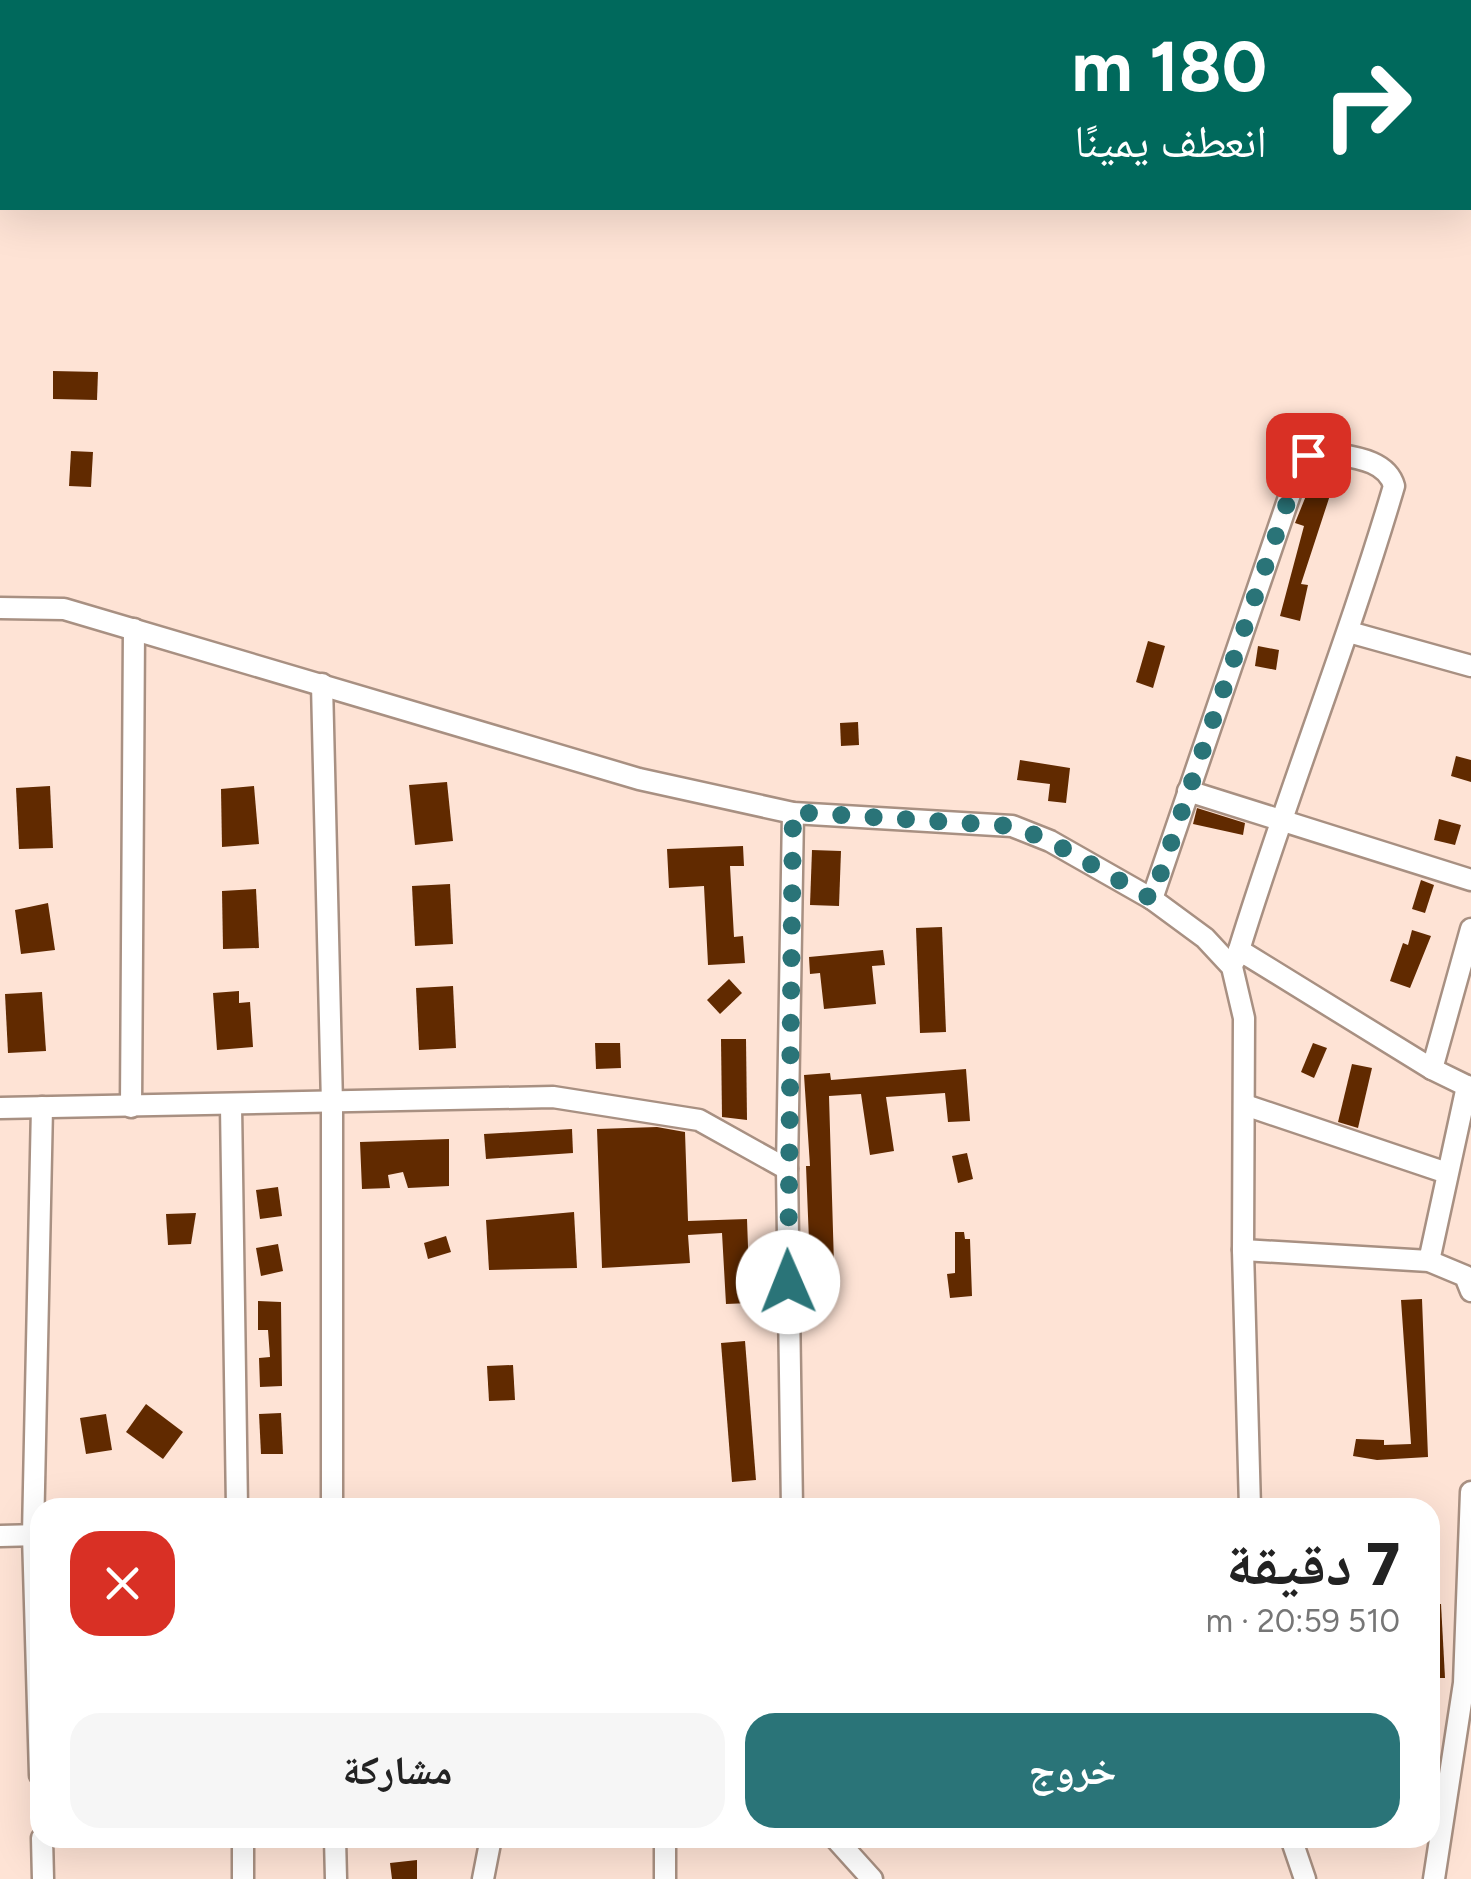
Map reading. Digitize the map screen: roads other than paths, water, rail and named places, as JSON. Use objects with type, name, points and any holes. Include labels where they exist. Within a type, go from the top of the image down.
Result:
[{"type":"street","points":[[1152,899],[1301,462],[1321,451],[1381,466],[1390,473],[1394,486],[1349,632],[1279,820],[1235,958],[1244,1018],[1243,1250],[1250,1498]]},
{"type":"street","points":[[0,608],[64,609],[639,779],[793,812],[1012,826],[1050,841],[1152,899],[1235,958],[1469,1087],[1430,1260]]},
{"type":"street","points":[[131,1106],[134,629]]},
{"type":"street","points":[[1349,632],[1471,666]]},
{"type":"street","points":[[322,684],[332,1104],[332,1498]]},
{"type":"street","points":[[1188,791],[1471,880]]},
{"type":"street","points":[[792,1498],[787,1169],[793,812]]},
{"type":"street","points":[[1432,1069],[1464,984],[1471,929]]},
{"type":"street","points":[[0,1108],[553,1097],[699,1120],[787,1169]]},
{"type":"street","points":[[1245,1104],[1447,1173]]},
{"type":"street","points":[[231,1106],[237,1498]]},
{"type":"street","points":[[37,1498],[42,1107]]},
{"type":"street","points":[[1243,1250],[1430,1260],[1466,1276],[1471,1291]]},
{"type":"street","points":[[1440,1844],[1460,1726],[1471,1492]]},
{"type":"street","points":[[0,1536],[30,1535]]},
{"type":"street","points":[[42,1848],[43,1879]]},
{"type":"street","points":[[242,1848],[243,1879]]},
{"type":"street","points":[[336,1848],[336,1879]]},
{"type":"street","points":[[484,1879],[489,1848]]},
{"type":"street","points":[[665,1848],[666,1879]]},
{"type":"street","points":[[844,1848],[872,1879]]},
{"type":"street","points":[[1294,1848],[1305,1879]]},
{"type":"street","points":[[1434,1879],[1439,1848]]}]
